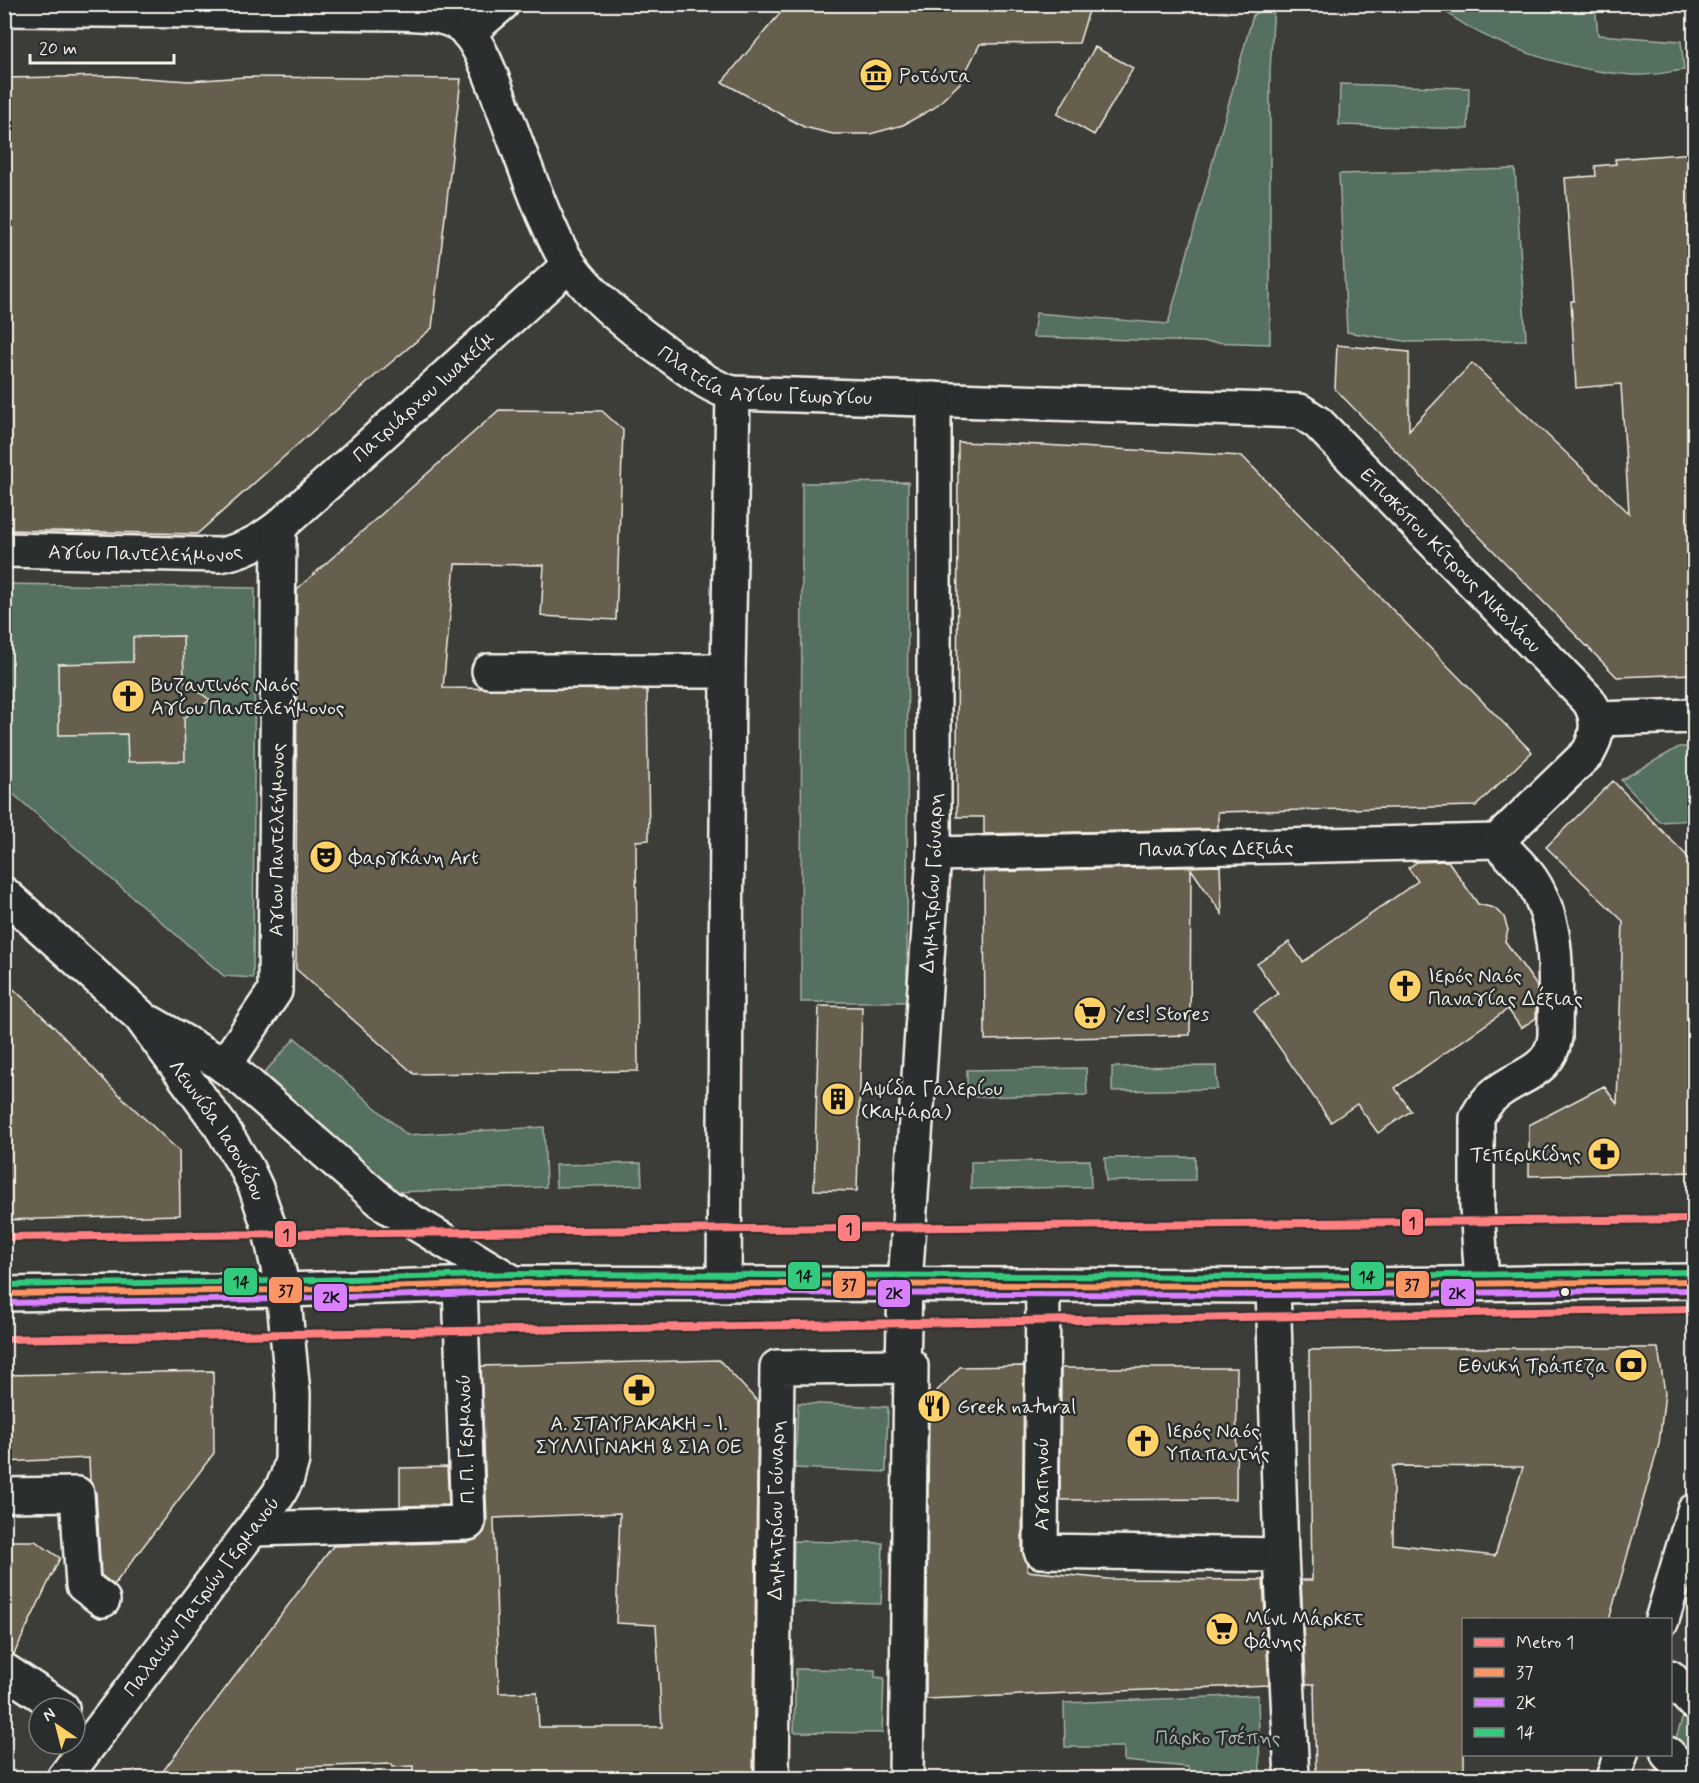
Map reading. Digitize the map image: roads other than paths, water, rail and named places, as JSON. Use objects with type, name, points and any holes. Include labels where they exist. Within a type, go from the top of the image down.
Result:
[{"type":"street","points":[[4,9],[417,14],[450,20],[468,33],[502,4]]},
{"type":"street","name":"Πλατεία Αγίου Γεωργίου","points":[[468,33],[474,40],[489,72],[553,237],[569,265],[616,314],[652,344],[717,388],[733,393],[1295,410]]},
{"type":"street","name":"Πατριάρχου Ιωακείμ","points":[[279,526],[569,265]]},
{"type":"street","points":[[724,1285],[728,671],[733,393]]},
{"type":"street","name":"Δημητρίου Γούναρη","points":[[903,1366],[905,1284],[934,854],[934,399]]},
{"type":"street","name":"Επισκόπου Κίτρους Νικολάου","points":[[1295,410],[1318,423],[1588,700],[1596,728]]},
{"type":"street","name":"Αγίου Παντελεήμονος","points":[[4,550],[219,555],[246,549],[279,526]]},
{"type":"street","name":"Αγιου Παντελεήμονος","points":[[224,1066],[275,991],[279,526]]},
{"type":"street","points":[[489,671],[728,671]]},
{"type":"street","points":[[1482,1283],[1477,1206],[1477,1117],[1482,1107],[1495,1093],[1541,1066],[1554,1046],[1555,1037],[1555,964],[1552,932],[1547,913],[1530,878],[1497,842],[1588,753],[1596,728],[1695,716]]},
{"type":"street","name":"Παναγίας Δεξιάς","points":[[934,854],[1497,842]]},
{"type":"street","points":[[4,894],[140,1016],[242,1078],[387,1206],[514,1283]]},
{"type":"street","name":"Λεωνίδα Ιασονίδου","points":[[140,1016],[220,1125],[247,1169],[266,1217],[283,1290]]},
{"type":"street","points":[[4,1294],[283,1290],[514,1283],[1273,1286],[1695,1281]]},
{"type":"street","name":"Π. Π. Γερμανού","points":[[254,1528],[468,1523],[460,1285]]},
{"type":"street","name":"Αγαπηνού","points":[[1043,1285],[1041,1551],[1281,1555]]},
{"type":"street","points":[[1273,1286],[1281,1555],[1292,1779]]},
{"type":"street","name":"Παλαιών Πατρών Γερμανού","points":[[87,1724],[254,1528],[278,1495],[287,1478],[292,1460],[293,1393],[283,1290]]},
{"type":"street","name":"Δημητρίου Γούναρη","points":[[772,1779],[777,1367],[911,1366],[906,1779]]},
{"type":"street","points":[[4,1495],[77,1494],[83,1585],[103,1600]]},
{"type":"street","points":[[1663,1618],[1695,1511]]},
{"type":"street","points":[[4,1670],[44,1696]]},
{"type":"street","points":[[1672,1678],[1695,1703]]},
{"type":"street","name":"Παλαιών Πατρών Γερμανού","points":[[64,1779],[74,1756]]},
{"type":"street","points":[[1613,1779],[1621,1756]]},
{"type":"street","points":[[1669,1756],[1690,1779]]},
{"type":"metro line","name":"1","points":[[4,1237],[1694,1219]]},
{"type":"metro line","name":"1","points":[[4,1339],[1694,1309]]},
{"type":"place","name":"Ροτόντα","points":[[876,75]]},
{"type":"place","name":"Βυζαντινός Ναός Αγίου Παντελεήμονος","points":[[128,696]]},
{"type":"place","name":"Φαργκάνη Art","points":[[326,857]]},
{"type":"place","name":"Ιερός Ναός Παναγίας Δέξιας","points":[[1405,986]]},
{"type":"place","name":"Yes! Stores","points":[[1090,1013]]},
{"type":"place","name":"Αψίδα Γαλερίου (Καμάρα)","points":[[838,1099]]},
{"type":"place","name":"Τεπερικίδης","points":[[1604,1154]]},
{"type":"place","name":"Εθνική Τράπεζα","points":[[1631,1365]]},
{"type":"place","name":"Α. ΣΤΑΥΡΑΚΑΚΗ - Ι. ΣΥΛΛΙΓΝΑΚΗ & ΣΙΑ ΟΕ","points":[[639,1390]]},
{"type":"place","name":"Greek natural","points":[[934,1406]]},
{"type":"place","name":"Ιερός Ναός Υπαπαντής","points":[[1143,1441]]},
{"type":"place","name":"Μίνι Μάρκετ Φάνης","points":[[1222,1629]]},
{"type":"park label","name":"Πάρκο Τσέπης","points":[[1218,1737]]}]
